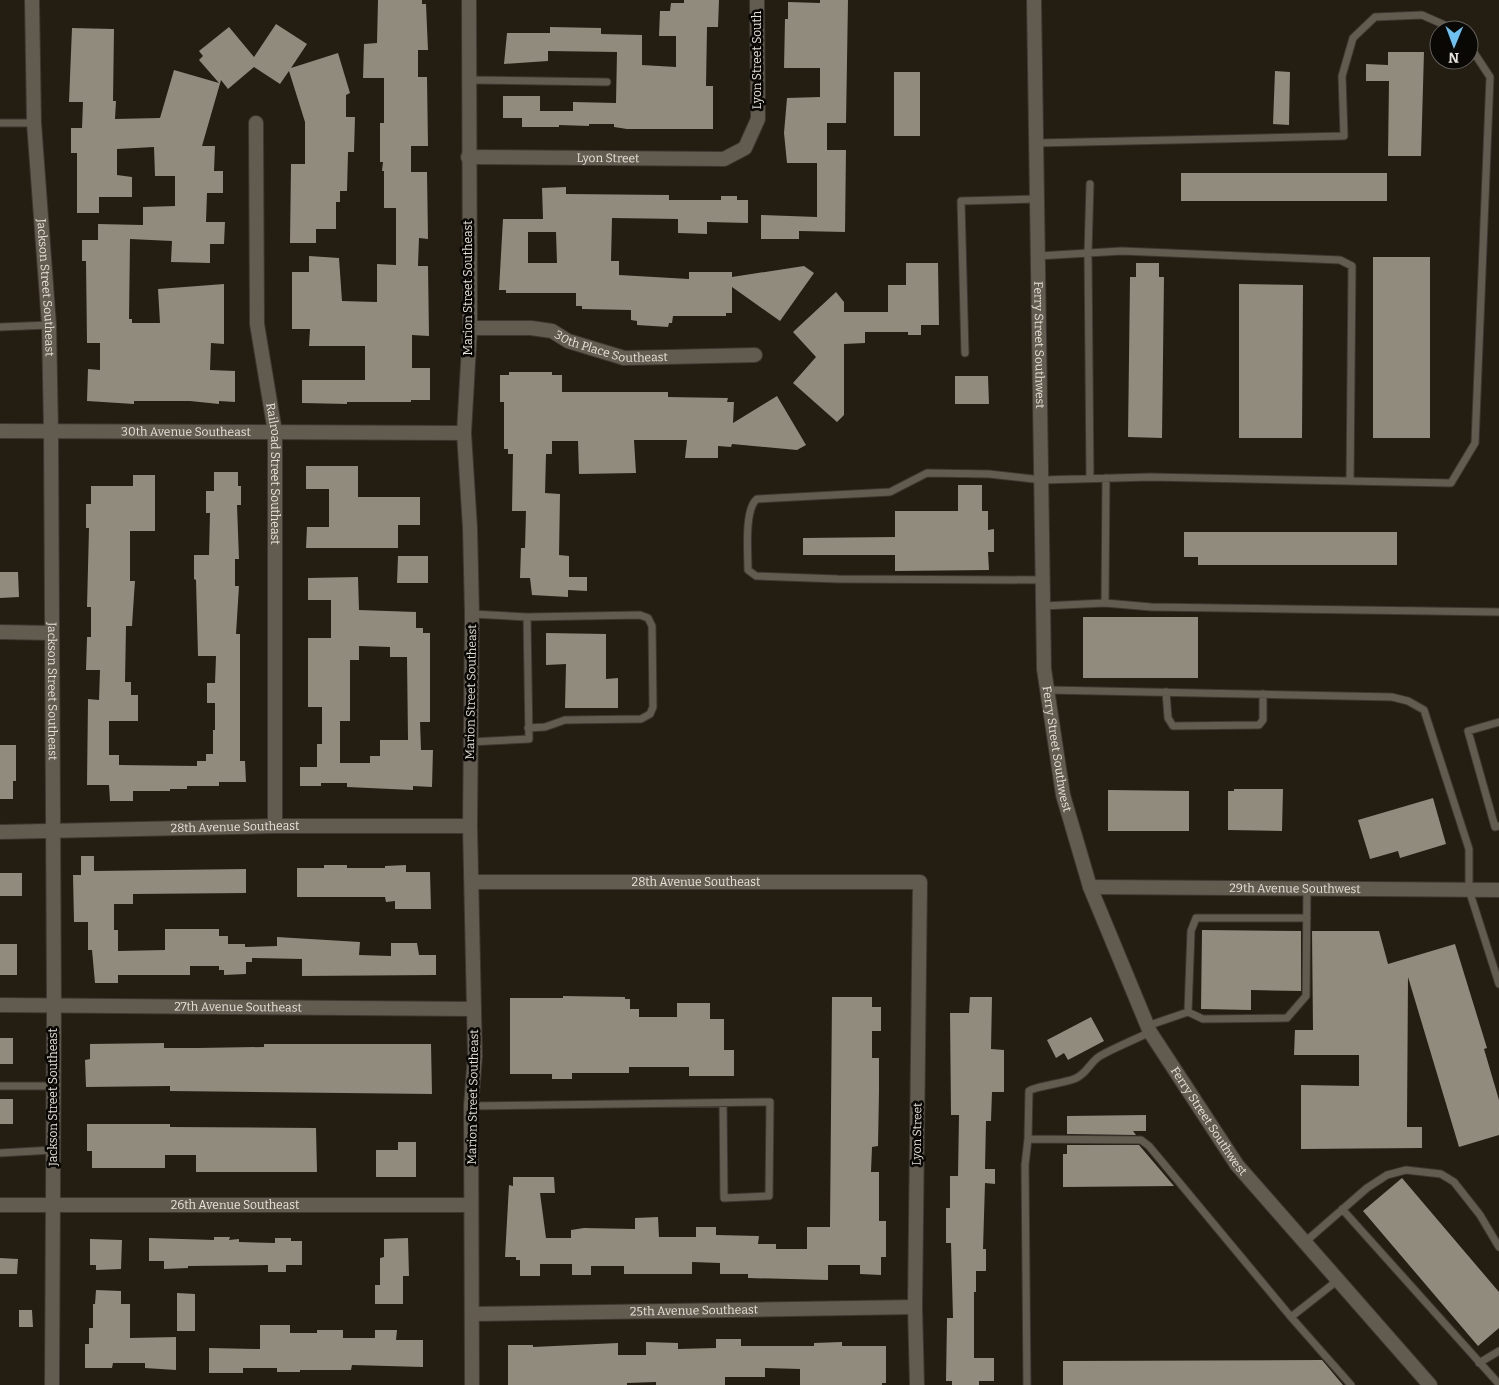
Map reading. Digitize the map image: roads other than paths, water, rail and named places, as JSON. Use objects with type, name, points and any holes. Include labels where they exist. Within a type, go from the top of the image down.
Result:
[{"type":"street","name":"Jackson Street Southeast","points":[[32,0],[34,123],[49,325],[52,431],[54,1005],[52,1385]]},
{"type":"street","name":"Marion Street Southeast","points":[[469,0],[470,328],[464,433],[470,528],[472,614],[470,826],[475,1056],[471,1106],[472,1385]]},
{"type":"street","name":"Lyon Street South","points":[[745,148],[758,119],[756,0]]},
{"type":"street","name":"Ferry Street Southwest","points":[[1034,0],[1044,669],[1063,795],[1090,887],[1148,1029],[1236,1165],[1430,1385]]},
{"type":"street","name":"Railroad Street Southeast","points":[[256,124],[257,324],[275,432],[274,826]]},
{"type":"street","name":"Lyon Street","points":[[468,157],[724,159],[745,148]]},
{"type":"street","name":"30th Place Southeast","points":[[470,328],[531,328],[552,331],[568,341],[624,358],[755,355]]},
{"type":"street","name":"30th Avenue Southeast","points":[[0,431],[464,433]]},
{"type":"street","points":[[0,632],[52,633]]},
{"type":"street","name":"28th Avenue Southeast","points":[[0,832],[274,826],[470,826]]},
{"type":"street","name":"28th Avenue Southeast","points":[[472,882],[920,882]]},
{"type":"street","name":"Lyon Street","points":[[917,1385],[915,1307],[920,882]]},
{"type":"street","name":"29th Avenue Southwest","points":[[1090,887],[1499,890]]},
{"type":"street","name":"27th Avenue Southeast","points":[[0,1005],[474,1010]]},
{"type":"street","name":"26th Avenue Southeast","points":[[0,1205],[471,1205]]},
{"type":"street","name":"25th Avenue Southeast","points":[[473,1314],[915,1307]]},
{"type":"lane","points":[[1036,144],[1344,136],[1342,76],[1353,38],[1375,17],[1422,14],[1435,20]]},
{"type":"lane","points":[[1043,580],[769,578],[756,576],[748,570],[749,514],[752,504],[757,500],[890,492],[927,473],[989,474],[1042,480],[1150,477],[1451,483],[1475,443],[1490,77],[1479,60]]},
{"type":"lane","points":[[470,80],[607,82]]},
{"type":"lane","points":[[0,123],[34,123]]},
{"type":"lane","points":[[1090,184],[1088,253],[1090,478]]},
{"type":"lane","points":[[965,353],[961,201],[1037,199]]},
{"type":"lane","points":[[1038,256],[1122,251],[1340,260],[1352,266],[1350,481]]},
{"type":"lane","points":[[0,327],[49,325]]},
{"type":"lane","points":[[1105,603],[1106,478]]},
{"type":"lane","points":[[1043,606],[1105,603],[1161,607],[1499,612]]},
{"type":"lane","points":[[472,614],[527,617],[640,615],[648,618],[652,626],[653,707],[650,714],[641,719],[565,720],[545,727],[528,728]]},
{"type":"lane","points":[[470,742],[529,738],[527,617]]},
{"type":"lane","points":[[1047,690],[1392,697],[1424,710],[1469,849],[1469,890],[1499,984]]},
{"type":"lane","points":[[1166,692],[1168,718],[1173,726],[1259,725],[1263,720],[1263,694]]},
{"type":"lane","points":[[1499,722],[1468,731],[1495,827],[1499,826]]},
{"type":"lane","points":[[1027,1385],[1025,1164],[1028,1139],[1029,1091],[1032,1088],[1049,1087],[1076,1078],[1083,1074],[1098,1057],[1148,1029],[1188,1012],[1203,1019],[1287,1018],[1306,996],[1307,889]]},
{"type":"lane","points":[[1188,1012],[1191,931],[1196,918],[1307,918]]},
{"type":"lane","points":[[0,1086],[53,1086]]},
{"type":"lane","points":[[471,1106],[770,1102],[769,1196],[724,1198],[723,1103]]},
{"type":"lane","points":[[1028,1139],[1141,1140],[1204,1210],[1351,1385]]},
{"type":"lane","points":[[0,1152],[53,1150]]},
{"type":"lane","points":[[1304,1242],[1367,1188],[1387,1175],[1406,1170],[1441,1174],[1454,1182],[1465,1194],[1499,1247]]},
{"type":"lane","points":[[1342,1210],[1499,1384]]},
{"type":"lane","points":[[1292,1317],[1338,1280]]},
{"type":"lane","points":[[1479,1362],[1499,1350]]}]
